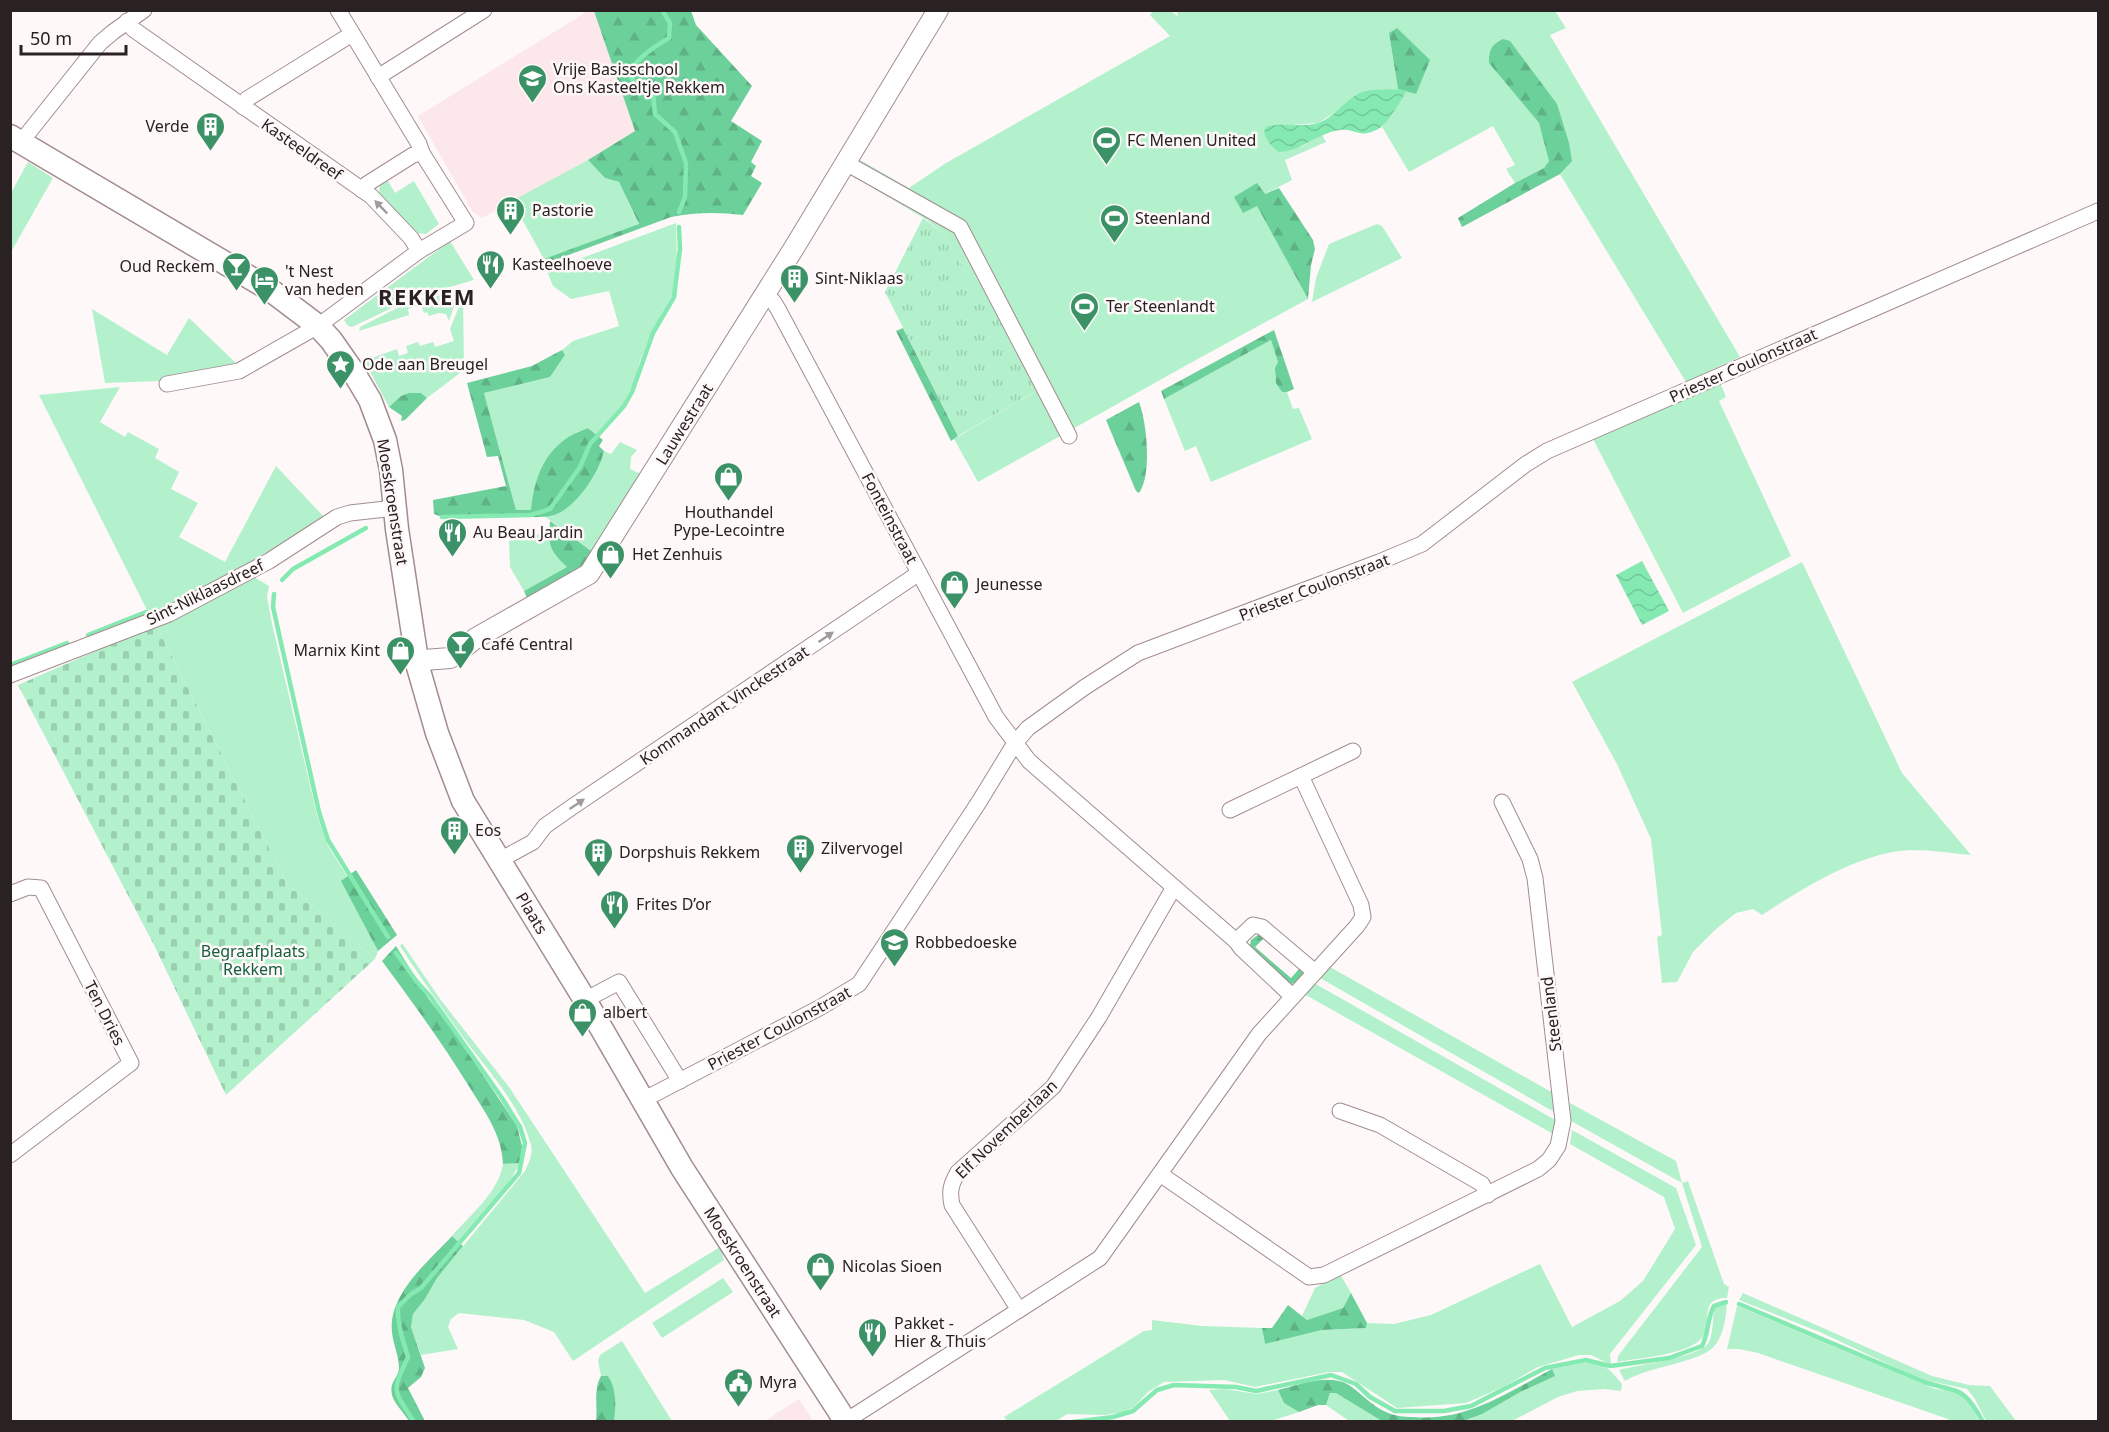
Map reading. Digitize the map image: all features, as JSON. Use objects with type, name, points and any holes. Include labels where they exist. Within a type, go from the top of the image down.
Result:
[{"type":"main road","name":"Moeskroenstraat","points":[[16,139],[321,323],[370,400],[385,440],[410,624],[449,767],[464,801],[498,861]]},
{"type":"main road","name":"Plaats","points":[[498,861],[585,1000],[643,1100]]},
{"type":"main road","name":"Moeskroenstraat","points":[[643,1100],[682,1168],[846,1421]]},
{"type":"street","points":[[16,139],[100,43],[144,10]]},
{"type":"street","points":[[167,384],[239,371],[321,323],[419,251],[466,223],[338,10]]},
{"type":"street","points":[[378,77],[484,10]]},
{"type":"street","name":"Lauwestraat","points":[[421,663],[429,651],[477,638],[590,574],[764,296],[938,10]]},
{"type":"street","name":"Kasteeldreef","points":[[127,21],[133,29],[371,196],[411,238],[419,251]]},
{"type":"street","name":"Kasteeldreef","points":[[243,107],[247,99],[352,34]]},
{"type":"street","points":[[362,190],[367,184],[412,155],[422,153]]},
{"type":"street","points":[[846,163],[960,227],[1069,436]]},
{"type":"street","name":"Priester Coulonstraat","points":[[643,1100],[821,1007],[859,984],[979,802],[1015,743],[1028,728],[1138,653],[1422,544],[1526,464],[1547,451],[2098,212]]},
{"type":"street","name":"Fonteinstraat","points":[[764,296],[773,301],[778,309],[996,717],[1015,743]]},
{"type":"street","name":"Sint-Niklaasdreef","points":[[10,675],[169,614],[269,561],[337,517],[350,513],[395,508]]},
{"type":"street","name":"Kommandant Vinckestraat","points":[[498,861],[533,842],[545,826],[572,807],[919,573]]},
{"type":"street","points":[[1015,743],[1029,761],[1236,941],[1293,996]]},
{"type":"street","points":[[1230,810],[1353,751]]},
{"type":"street","points":[[846,1421],[1100,1258],[1259,1034],[1357,926],[1363,917],[1361,905],[1301,776]]},
{"type":"street","name":"Steenland","points":[[1160,1174],[1310,1277],[1324,1275],[1488,1195],[1538,1169],[1549,1160],[1558,1146],[1563,1121],[1535,878],[1530,859],[1502,802]]},
{"type":"street","name":"Ten Dries","points":[[10,894],[28,887],[41,888],[131,1063],[10,1155]]},
{"type":"street","name":"Elf Novemberlaan","points":[[1019,1310],[952,1205],[949,1194],[952,1182],[958,1172],[1053,1087],[1099,1017],[1174,887]]},
{"type":"street","points":[[1236,941],[1253,926],[1262,927],[1315,972]]},
{"type":"street","points":[[585,1000],[619,982],[680,1081]]},
{"type":"street","points":[[1341,1111],[1380,1125],[1482,1184],[1488,1195]]},
{"type":"shaded area","name":"Vrije Basisschool Ons Kasteeltje Rekkem","points":[[588,11],[594,11],[635,131],[588,160],[482,218],[472,211],[418,116]]},
{"type":"shaded area","points":[[799,1399],[813,1421],[765,1421]]},
{"type":"green space","points":[[594,11],[691,11],[696,25],[752,86],[731,121],[762,141],[751,162],[756,166],[751,176],[762,183],[743,215],[707,213],[671,217],[547,263],[544,259],[639,224],[619,182],[605,178],[588,160],[635,131]]},
{"type":"green space","points":[[1153,11],[1170,11],[1178,16],[1177,11],[1555,11],[1566,28],[1550,35],[1740,357],[1686,382],[1560,174],[1572,160],[1489,63],[1539,123],[1549,161],[1544,168],[1515,183],[1506,169],[1515,165],[1493,126],[1409,172],[1382,127],[1407,91],[1416,94],[1389,33],[1398,89],[1357,94],[1342,108],[1318,123],[1274,125],[1301,147],[1322,135],[1326,142],[1285,160],[1292,180],[1265,194],[1257,205],[1308,299],[978,482],[954,439],[1036,391],[990,303],[984,306],[945,235],[927,220],[851,175],[860,160],[909,188],[946,163],[1170,36],[1150,15]]},
{"type":"green space","points":[[1397,28],[1430,60],[1416,94],[1398,89],[1389,33]]},
{"type":"green space","points":[[1503,39],[1510,41],[1557,104],[1572,161],[1560,174],[1462,227],[1458,218],[1544,168],[1549,161],[1539,123],[1489,63],[1492,48]]},
{"type":"green space","points":[[588,160],[605,178],[619,182],[639,225],[544,259],[512,201]]},
{"type":"green space","points":[[28,162],[53,178],[11,252],[11,193]]},
{"type":"green space","points":[[388,181],[395,193],[414,181],[439,224],[426,234],[418,233],[378,196],[380,186]]},
{"type":"green space","points":[[1257,183],[1265,194],[1279,188],[1313,240],[1315,249],[1308,299],[1257,206],[1243,213],[1234,197]]},
{"type":"green space","points":[[923,218],[945,235],[984,305],[990,302],[1036,391],[958,436],[885,292]]},
{"type":"green space","points":[[676,223],[677,260],[673,293],[651,333],[635,380],[624,403],[596,434],[588,428],[577,432],[531,510],[516,510],[484,393],[550,377],[565,355],[562,350],[573,341],[619,326],[609,291],[571,299],[553,286],[547,271]]},
{"type":"green space","points":[[1377,224],[1382,226],[1402,258],[1312,302],[1316,278],[1329,244]]},
{"type":"green space","points":[[450,241],[474,280],[415,297],[352,327],[348,326],[344,320]]},
{"type":"green space","points":[[459,292],[449,321],[446,314],[439,313],[429,316],[427,312],[424,313],[421,305],[408,309],[409,315],[359,331],[360,327],[403,305],[420,299]]},
{"type":"green space","points":[[463,297],[464,370],[427,398],[421,393],[401,396],[389,407],[366,364],[369,359],[397,349],[399,356],[408,353],[406,346],[418,342],[420,346],[433,342],[435,347],[454,341],[450,329]]},
{"type":"green space","points":[[92,309],[167,355],[189,318],[238,365],[161,381],[105,383]]},
{"type":"green space","points":[[903,328],[958,436],[951,441],[896,331]]},
{"type":"green space","points":[[1274,330],[1294,389],[1282,392],[1276,383],[1275,368],[1278,362],[1271,340],[1164,399],[1161,391]]},
{"type":"green space","points":[[1271,340],[1278,362],[1275,376],[1282,392],[1287,392],[1293,409],[1299,408],[1312,439],[1211,482],[1196,446],[1185,451],[1164,399]]},
{"type":"green space","points":[[562,350],[565,355],[550,377],[484,393],[516,510],[531,510],[536,483],[546,459],[554,449],[563,441],[588,428],[603,440],[599,446],[604,451],[585,489],[562,511],[549,516],[502,516],[497,518],[442,517],[434,514],[433,500],[506,486],[498,456],[487,457],[467,383],[532,366]]},
{"type":"green space","points":[[1720,382],[1726,397],[1719,401],[1791,556],[1683,613],[1593,439]]},
{"type":"green space","points":[[120,387],[100,422],[125,437],[128,432],[159,449],[155,458],[179,472],[171,489],[198,503],[179,537],[225,562],[276,466],[325,518],[200,591],[149,614],[39,395]]},
{"type":"green space","points":[[421,393],[427,398],[405,420],[401,421],[402,416],[389,407],[401,396]]},
{"type":"green space","points":[[1139,402],[1144,423],[1147,462],[1146,474],[1139,493],[1136,491],[1106,420]]},
{"type":"green space","points":[[620,442],[637,450],[631,457],[630,469],[643,475],[594,553],[543,515],[553,515],[602,458],[604,451],[611,454]]},
{"type":"green space","points":[[550,521],[594,553],[588,563],[527,598],[524,591],[567,567],[551,547]]},
{"type":"green space","points":[[549,532],[550,543],[554,551],[567,567],[524,591],[510,567],[509,541]]},
{"type":"green space","points":[[1802,562],[1902,773],[1971,855],[1910,850],[1891,852],[1852,864],[1814,883],[1762,915],[1753,909],[1736,913],[1693,952],[1677,982],[1662,983],[1657,937],[1662,935],[1651,839],[1617,764],[1572,682]]},
{"type":"green space","points":[[254,577],[269,586],[267,597],[272,624],[317,815],[328,846],[347,876],[342,881],[378,951],[375,959],[286,882],[156,625]]},
{"type":"green space","name":"Begraafplaats Rekkem","points":[[156,625],[286,882],[375,959],[226,1095],[154,945],[18,685]]},
{"type":"green space","points":[[356,870],[397,935],[378,951],[341,881]]},
{"type":"green space","points":[[1259,934],[1266,936],[1255,947],[1291,978],[1300,968],[1303,970],[1303,975],[1298,981],[1291,984],[1252,950],[1251,940]]},
{"type":"green space","points":[[402,943],[440,999],[509,1087],[645,1293],[720,1247],[724,1260],[573,1361],[554,1332],[524,1320],[459,1313],[451,1319],[448,1327],[458,1349],[421,1355],[411,1327],[413,1314],[437,1278],[525,1171],[530,1158],[531,1145],[519,1115],[429,990],[400,946]]},
{"type":"green space","points":[[396,946],[428,998],[457,1036],[517,1126],[522,1146],[520,1163],[503,1164],[500,1143],[487,1115],[460,1072],[382,961]]},
{"type":"green space","points":[[1330,967],[1555,1094],[1556,1113],[1320,978]]},
{"type":"green space","points":[[1314,983],[1557,1121],[1555,1135],[1304,994]]},
{"type":"green space","points":[[1570,1103],[1676,1161],[1682,1183],[1571,1121]]},
{"type":"green space","points":[[1572,1130],[1676,1188],[1696,1245],[1610,1354],[1611,1365],[1591,1355],[1579,1355],[1538,1367],[1503,1387],[1466,1403],[1397,1408],[1342,1372],[1329,1372],[1255,1387],[1224,1380],[1164,1382],[1148,1392],[1134,1407],[1124,1412],[1105,1415],[1067,1414],[1055,1422],[1007,1421],[1004,1417],[1144,1331],[1152,1330],[1152,1320],[1202,1326],[1262,1328],[1265,1344],[1322,1330],[1366,1328],[1367,1323],[1394,1324],[1431,1315],[1540,1264],[1572,1327],[1620,1301],[1643,1281],[1675,1229],[1664,1197],[1570,1144]]},
{"type":"green space","points":[[520,1163],[511,1179],[458,1241],[452,1236],[490,1194],[503,1164]]},
{"type":"green space","points":[[1688,1181],[1724,1284],[1729,1287],[1727,1298],[1717,1299],[1712,1303],[1704,1334],[1693,1345],[1661,1355],[1617,1362],[1618,1356],[1702,1247],[1682,1183]]},
{"type":"green space","points":[[452,1236],[463,1246],[437,1278],[413,1314],[411,1327],[425,1368],[421,1377],[408,1388],[425,1421],[409,1421],[397,1404],[391,1390],[399,1368],[392,1332],[392,1318],[403,1292],[421,1268]]},
{"type":"green space","points":[[1340,1274],[1351,1293],[1343,1308],[1307,1320],[1302,1316],[1315,1288]]},
{"type":"green space","points":[[723,1278],[733,1292],[662,1338],[652,1323]]},
{"type":"green space","points":[[1351,1293],[1367,1323],[1366,1328],[1322,1330],[1265,1344],[1262,1328],[1272,1328],[1288,1305],[1307,1320],[1343,1308]]},
{"type":"green space","points":[[1743,1293],[1932,1376],[1969,1385],[1990,1386],[2016,1421],[1986,1421],[1967,1389],[1920,1379],[1822,1333],[1739,1300]]},
{"type":"green space","points":[[1727,1303],[1721,1335],[1709,1350],[1700,1356],[1625,1381],[1619,1370],[1668,1360],[1704,1347],[1709,1342],[1714,1309],[1717,1305]]},
{"type":"green space","points":[[1737,1306],[1935,1389],[1952,1391],[1968,1401],[1979,1421],[1950,1421],[1758,1353],[1727,1349]]},
{"type":"green space","points":[[622,1341],[672,1421],[614,1421],[615,1394],[608,1376],[601,1376],[598,1361],[600,1355]]},
{"type":"green space","points":[[1583,1363],[1602,1365],[1610,1370],[1622,1384],[1621,1391],[1604,1389],[1577,1391],[1558,1397],[1512,1421],[1464,1422],[1531,1385],[1554,1376],[1552,1369]]},
{"type":"green space","points":[[1552,1369],[1555,1376],[1464,1421],[1382,1421],[1336,1393],[1330,1393],[1326,1405],[1318,1405],[1299,1412],[1284,1403],[1278,1390],[1314,1381],[1332,1380],[1349,1385],[1389,1413],[1432,1417],[1451,1415],[1486,1404]]},
{"type":"green space","points":[[601,1376],[608,1376],[613,1387],[614,1421],[596,1421],[596,1392]]},
{"type":"green space","points":[[1225,1389],[1257,1394],[1278,1390],[1284,1403],[1299,1412],[1271,1421],[1230,1421],[1209,1390]]},
{"type":"green space","points":[[1330,1393],[1336,1393],[1387,1421],[1349,1421],[1326,1405]]},
{"type":"water","points":[[1371,90],[1407,91],[1387,121],[1380,128],[1367,133],[1340,130],[1295,149],[1279,152],[1270,144],[1264,132],[1266,127],[1272,126],[1318,123],[1360,93]]},
{"type":"water","points":[[1642,561],[1669,611],[1642,625],[1616,575]]},
{"type":"waterway","points":[[662,10],[670,23],[669,38],[646,53],[628,73],[635,83],[653,94],[655,114],[675,132],[686,163],[685,197],[679,212]]},
{"type":"waterway","points":[[442,517],[531,515],[550,509],[580,467],[590,444],[624,406],[632,392],[653,333],[674,297],[680,249],[679,227]]},
{"type":"waterway","points":[[282,580],[293,569],[366,528]]},
{"type":"waterway","points":[[274,594],[273,607],[319,812],[328,840],[388,937]]},
{"type":"waterway","points":[[88,635],[146,612]]},
{"type":"waterway","points":[[10,665],[67,643]]},
{"type":"waterway","points":[[396,953],[430,996],[502,1098],[520,1127],[525,1143],[519,1173],[421,1288],[398,1307],[399,1326],[408,1357],[399,1378],[397,1391],[414,1422]]},
{"type":"waterway","points":[[1073,1422],[1113,1417],[1133,1411],[1157,1390],[1174,1385],[1236,1387],[1256,1391],[1331,1375],[1356,1384],[1370,1397],[1395,1411],[1444,1411],[1471,1406],[1545,1368],[1586,1360],[1610,1366],[1669,1358],[1702,1346],[1714,1306],[1726,1302]]},
{"type":"waterway","points":[[1739,1304],[1924,1382],[1959,1392],[1970,1402],[1983,1422]]},
{"type":"place","name":"Vrije Basisschool Ons Kasteeltje Rekkem","points":[[532,104]]},
{"type":"place","name":"Verde","points":[[210,152]]},
{"type":"place","name":"FC Menen United","points":[[1106,166]]},
{"type":"place","name":"Pastorie","points":[[511,236]]},
{"type":"place","name":"Steenland","points":[[1114,244]]},
{"type":"place","name":"Kasteelhoeve","points":[[491,290]]},
{"type":"place","name":"Oud Reckem","points":[[236,292]]},
{"type":"place","name":"Sint-Niklaas","points":[[794,304]]},
{"type":"place","name":"'t Nest van heden","points":[[264,306]]},
{"type":"place","name":"Ter Steenlandt","points":[[1085,332]]},
{"type":"place","name":"Ode aan Breugel","points":[[341,390]]},
{"type":"place","name":"Houthandel Pype-Lecointre","points":[[729,502]]},
{"type":"place","name":"Au Beau Jardin","points":[[452,558]]},
{"type":"place","name":"Het Zenhuis","points":[[611,580]]},
{"type":"place","name":"Jeunesse","points":[[955,610]]},
{"type":"place","name":"Café Central","points":[[460,670]]},
{"type":"place","name":"Marnix Kint","points":[[401,676]]},
{"type":"place","name":"Eos","points":[[454,856]]},
{"type":"place","name":"Zilvervogel","points":[[800,874]]},
{"type":"place","name":"Dorpshuis Rekkem","points":[[598,878]]},
{"type":"place","name":"Frites D’or","points":[[615,930]]},
{"type":"place","name":"Robbedoeske","points":[[894,968]]},
{"type":"place","name":"albert","points":[[582,1038]]},
{"type":"place","name":"Nicolas Sioen","points":[[821,1292]]},
{"type":"place","name":"Pakket - Hier & Thuis","points":[[873,1358]]},
{"type":"place","name":"Myra","points":[[738,1408]]},
{"type":"district","name":"REKKEM","points":[[427,296]]}]
